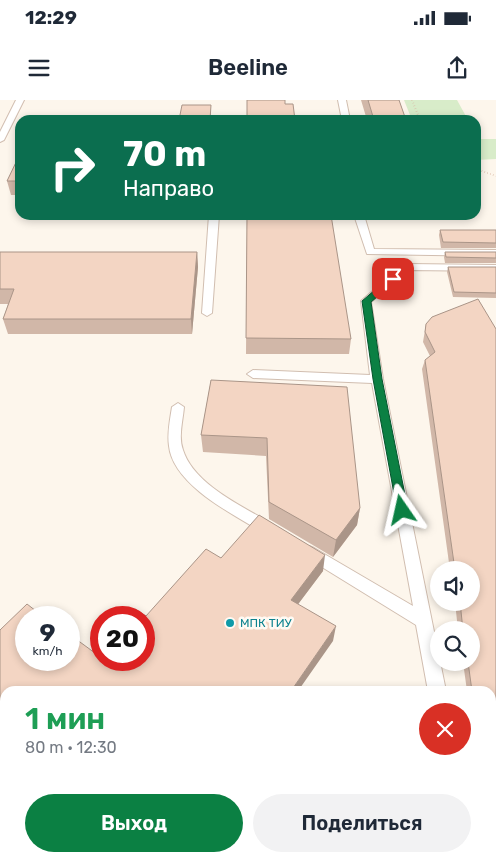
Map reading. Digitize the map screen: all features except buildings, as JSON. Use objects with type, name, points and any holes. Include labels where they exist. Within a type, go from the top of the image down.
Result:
[{"type":"lane","points":[[0,140],[20,100]]},
{"type":"lane","points":[[342,100],[345,115]]},
{"type":"lane","points":[[207,313],[214,220]]},
{"type":"lane","points":[[361,220],[370,252],[496,253]]},
{"type":"lane","points":[[436,686],[378,379],[366,301],[407,267],[496,268]]},
{"type":"lane","points":[[252,374],[378,379]]},
{"type":"lane","points":[[178,407],[176,448],[189,474],[215,496],[282,536]]},
{"type":"lane","points":[[298,546],[424,622]]},
{"type":"path","points":[[412,100],[418,115]]},
{"type":"path","points":[[481,171],[496,176]]},
{"type":"green space","points":[[404,100],[457,100],[465,115],[410,115]]},
{"type":"green space","points":[[481,139],[496,139],[496,159],[481,160]]},
{"type":"place","name":"МПК ТИУ","points":[[230,623]]},
{"type":"route","points":[[393,279],[366,301],[402,510]]}]
